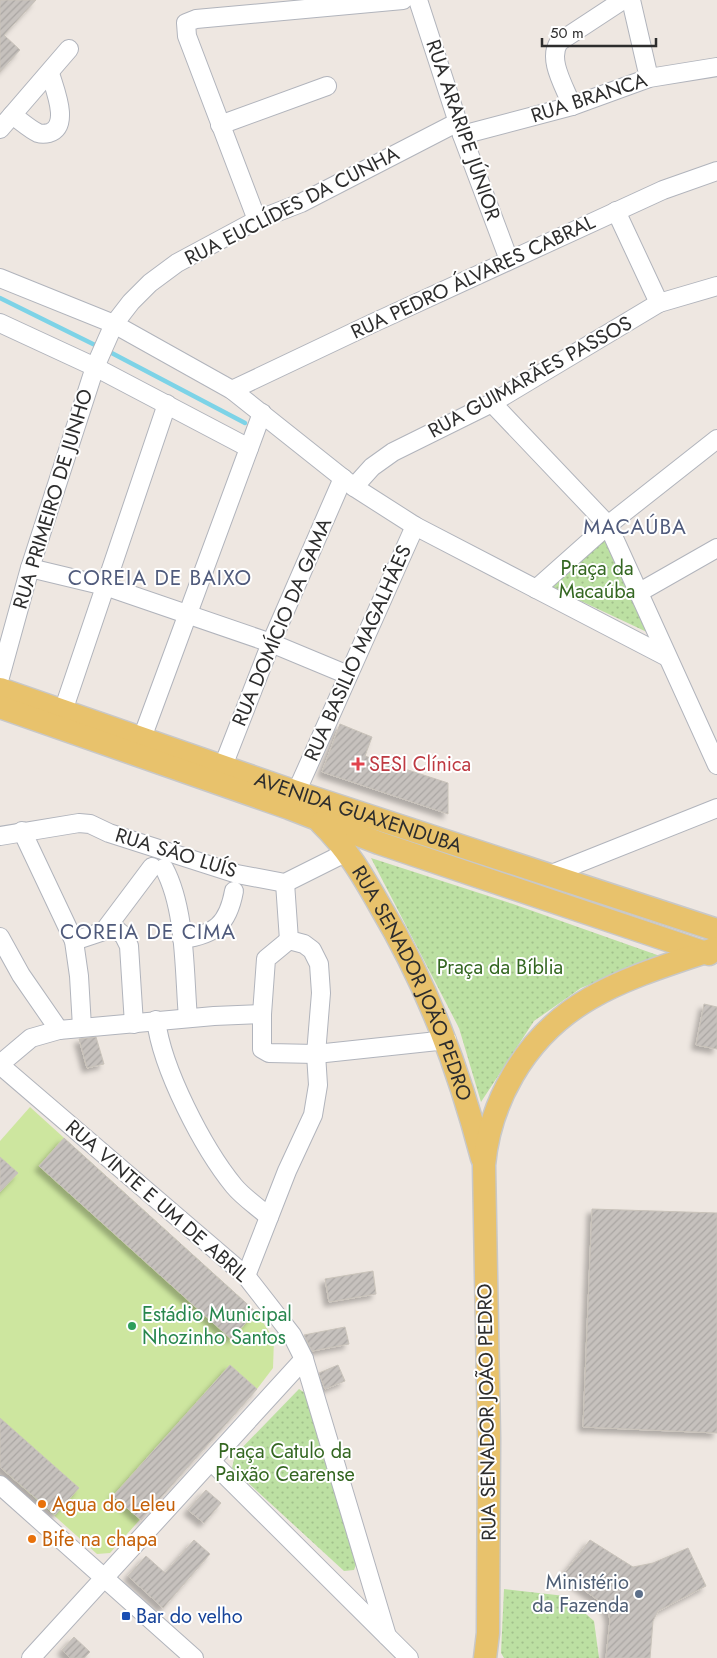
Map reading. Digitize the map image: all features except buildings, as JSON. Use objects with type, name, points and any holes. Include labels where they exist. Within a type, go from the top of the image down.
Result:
[{"type":"main road","name":"AVENIDA GUAXENDUBA","points":[[0,688],[223,766],[293,800],[315,817],[379,843],[713,952]]},
{"type":"main road","name":"AVENIDA GUAXENDUBA","points":[[0,707],[293,800],[548,874],[717,930]]},
{"type":"main road","name":"RUA SENADOR JOÃO PEDRO","points":[[315,817],[347,852],[397,934],[427,992],[447,1040],[484,1165]]},
{"type":"main road","points":[[379,843],[407,845],[522,884],[539,882],[548,874]]},
{"type":"main road","name":"RUA SENADOR JOÃO PEDRO","points":[[485,1658],[488,1633],[489,1438],[484,1165],[486,1143],[496,1108],[522,1060],[544,1032],[560,1018],[600,992],[713,952]]},
{"type":"main road","points":[[468,1658],[479,1647],[488,1633]]},
{"type":"main road","points":[[488,1633],[492,1658]]},
{"type":"street","points":[[257,220],[186,36],[186,23],[196,19],[309,5],[403,0]]},
{"type":"street","name":"RUA ARARIPE JÚNIOR","points":[[418,0],[460,128],[510,260]]},
{"type":"street","points":[[572,106],[555,62],[555,48],[559,42],[623,0]]},
{"type":"street","points":[[630,0],[649,78]]},
{"type":"street","points":[[0,129],[69,50]]},
{"type":"street","name":"RUA BRANCA","points":[[460,128],[572,106],[649,78],[717,67]]},
{"type":"street","points":[[12,115],[38,133],[44,134],[53,131],[59,125],[61,116],[50,73]]},
{"type":"street","points":[[220,125],[327,86]]},
{"type":"street","name":"RUA EUCLÍDES DA CUNHA","points":[[112,329],[131,302],[150,283],[177,263],[257,220],[301,203],[460,128]]},
{"type":"street","name":"RUA PEDRO ÁLVARES CABRAL","points":[[232,390],[663,190],[717,171]]},
{"type":"street","points":[[616,212],[659,303]]},
{"type":"street","points":[[0,278],[112,329],[232,390],[348,482],[416,526],[667,657]]},
{"type":"street","name":"RUA GUIMARÃES PASSOS","points":[[348,482],[393,452],[492,402],[659,303],[717,286]]},
{"type":"street","points":[[0,323],[97,363],[167,404],[249,448]]},
{"type":"street","name":"RUA PRIMEIRO DE JUNHO","points":[[0,677],[30,568],[97,363],[112,329]]},
{"type":"street","points":[[492,402],[608,525],[717,765]]},
{"type":"street","points":[[63,711],[167,404]]},
{"type":"street","points":[[142,738],[262,413]]},
{"type":"street","points":[[536,589],[608,525],[717,439]]},
{"type":"street","name":"RUA DOMÍCIO DA GAMA","points":[[223,766],[270,643],[348,482]]},
{"type":"street","name":"RUA BASILIO MAGALHÃES","points":[[293,800],[416,526]]},
{"type":"street","points":[[638,594],[717,548]]},
{"type":"street","points":[[30,568],[105,586],[270,643],[348,675]]},
{"type":"street","points":[[548,874],[717,808]]},
{"type":"street","name":"RUA SÃO LUÍS","points":[[0,836],[71,824],[90,824],[109,833],[236,874],[285,883]]},
{"type":"street","points":[[22,832],[74,941],[79,976],[82,1027]]},
{"type":"street","points":[[289,940],[285,883],[347,852]]},
{"type":"street","points":[[74,941],[104,931],[158,867],[174,893],[182,939],[188,1018]]},
{"type":"street","points":[[182,939],[199,937],[209,933],[218,926],[231,908],[234,891]]},
{"type":"street","points":[[110,924],[124,936],[129,946],[134,1024]]},
{"type":"street","points":[[0,937],[21,974],[59,1030]]},
{"type":"street","points":[[289,940],[266,959],[262,1014],[262,1049],[269,1053],[280,1055],[316,1054],[447,1040]]},
{"type":"street","points":[[246,1276],[313,1115],[318,1085],[316,1054],[321,993],[319,964],[312,950],[304,944],[289,940]]},
{"type":"street","points":[[0,1065],[31,1038],[59,1030],[134,1024],[156,1020],[262,1014]]},
{"type":"street","points":[[156,1020],[159,1040],[167,1066],[214,1160],[236,1188],[269,1217]]},
{"type":"street","name":"RUA VINTE E UM DE ABRIL","points":[[0,1065],[246,1276],[292,1335],[304,1359],[387,1636]]},
{"type":"street","points":[[32,1658],[304,1359]]},
{"type":"street","points":[[211,1461],[409,1658]]},
{"type":"street","points":[[0,1485],[194,1658]]},
{"type":"green space","name":"Praça da Macaúba","points":[[606,534],[649,633],[549,586]]},
{"type":"green space","name":"Praça da Bíblia","points":[[371,858],[513,904],[660,956],[581,988],[534,1021],[481,1102],[459,1028]]},
{"type":"green space","name":"Estádio Municipal Nhozinho Santos","points":[[30,1107],[256,1312],[274,1339],[273,1368],[257,1389],[110,1553],[97,1554],[0,1467],[0,1141]]},
{"type":"green space","name":"Praça Catulo da Paixão Cearense","points":[[299,1389],[308,1395],[357,1562],[354,1570],[344,1571],[232,1468],[235,1455]]},
{"type":"green space","points":[[504,1589],[565,1596],[594,1621],[599,1658],[504,1658],[501,1653]]},
{"type":"waterway","points":[[0,298],[99,347]]},
{"type":"waterway","points":[[106,350],[245,423]]},
{"type":"place","name":"SESI Clínica","points":[[358,764]]},
{"type":"place","name":"Estádio Municipal Nhozinho Santos","points":[[132,1326]]},
{"type":"place","name":"Agua do Leleu","points":[[42,1504]]},
{"type":"place","name":"Bife na chapa","points":[[32,1539]]},
{"type":"place","name":"Ministério da Fazenda","points":[[639,1594]]},
{"type":"place","name":"Bar do velho","points":[[126,1616]]},
{"type":"district","name":"MACAÚBA","points":[[635,527]]},
{"type":"district","name":"COREIA DE BAIXO","points":[[160,578]]},
{"type":"district","name":"COREIA DE CIMA","points":[[148,932]]}]
